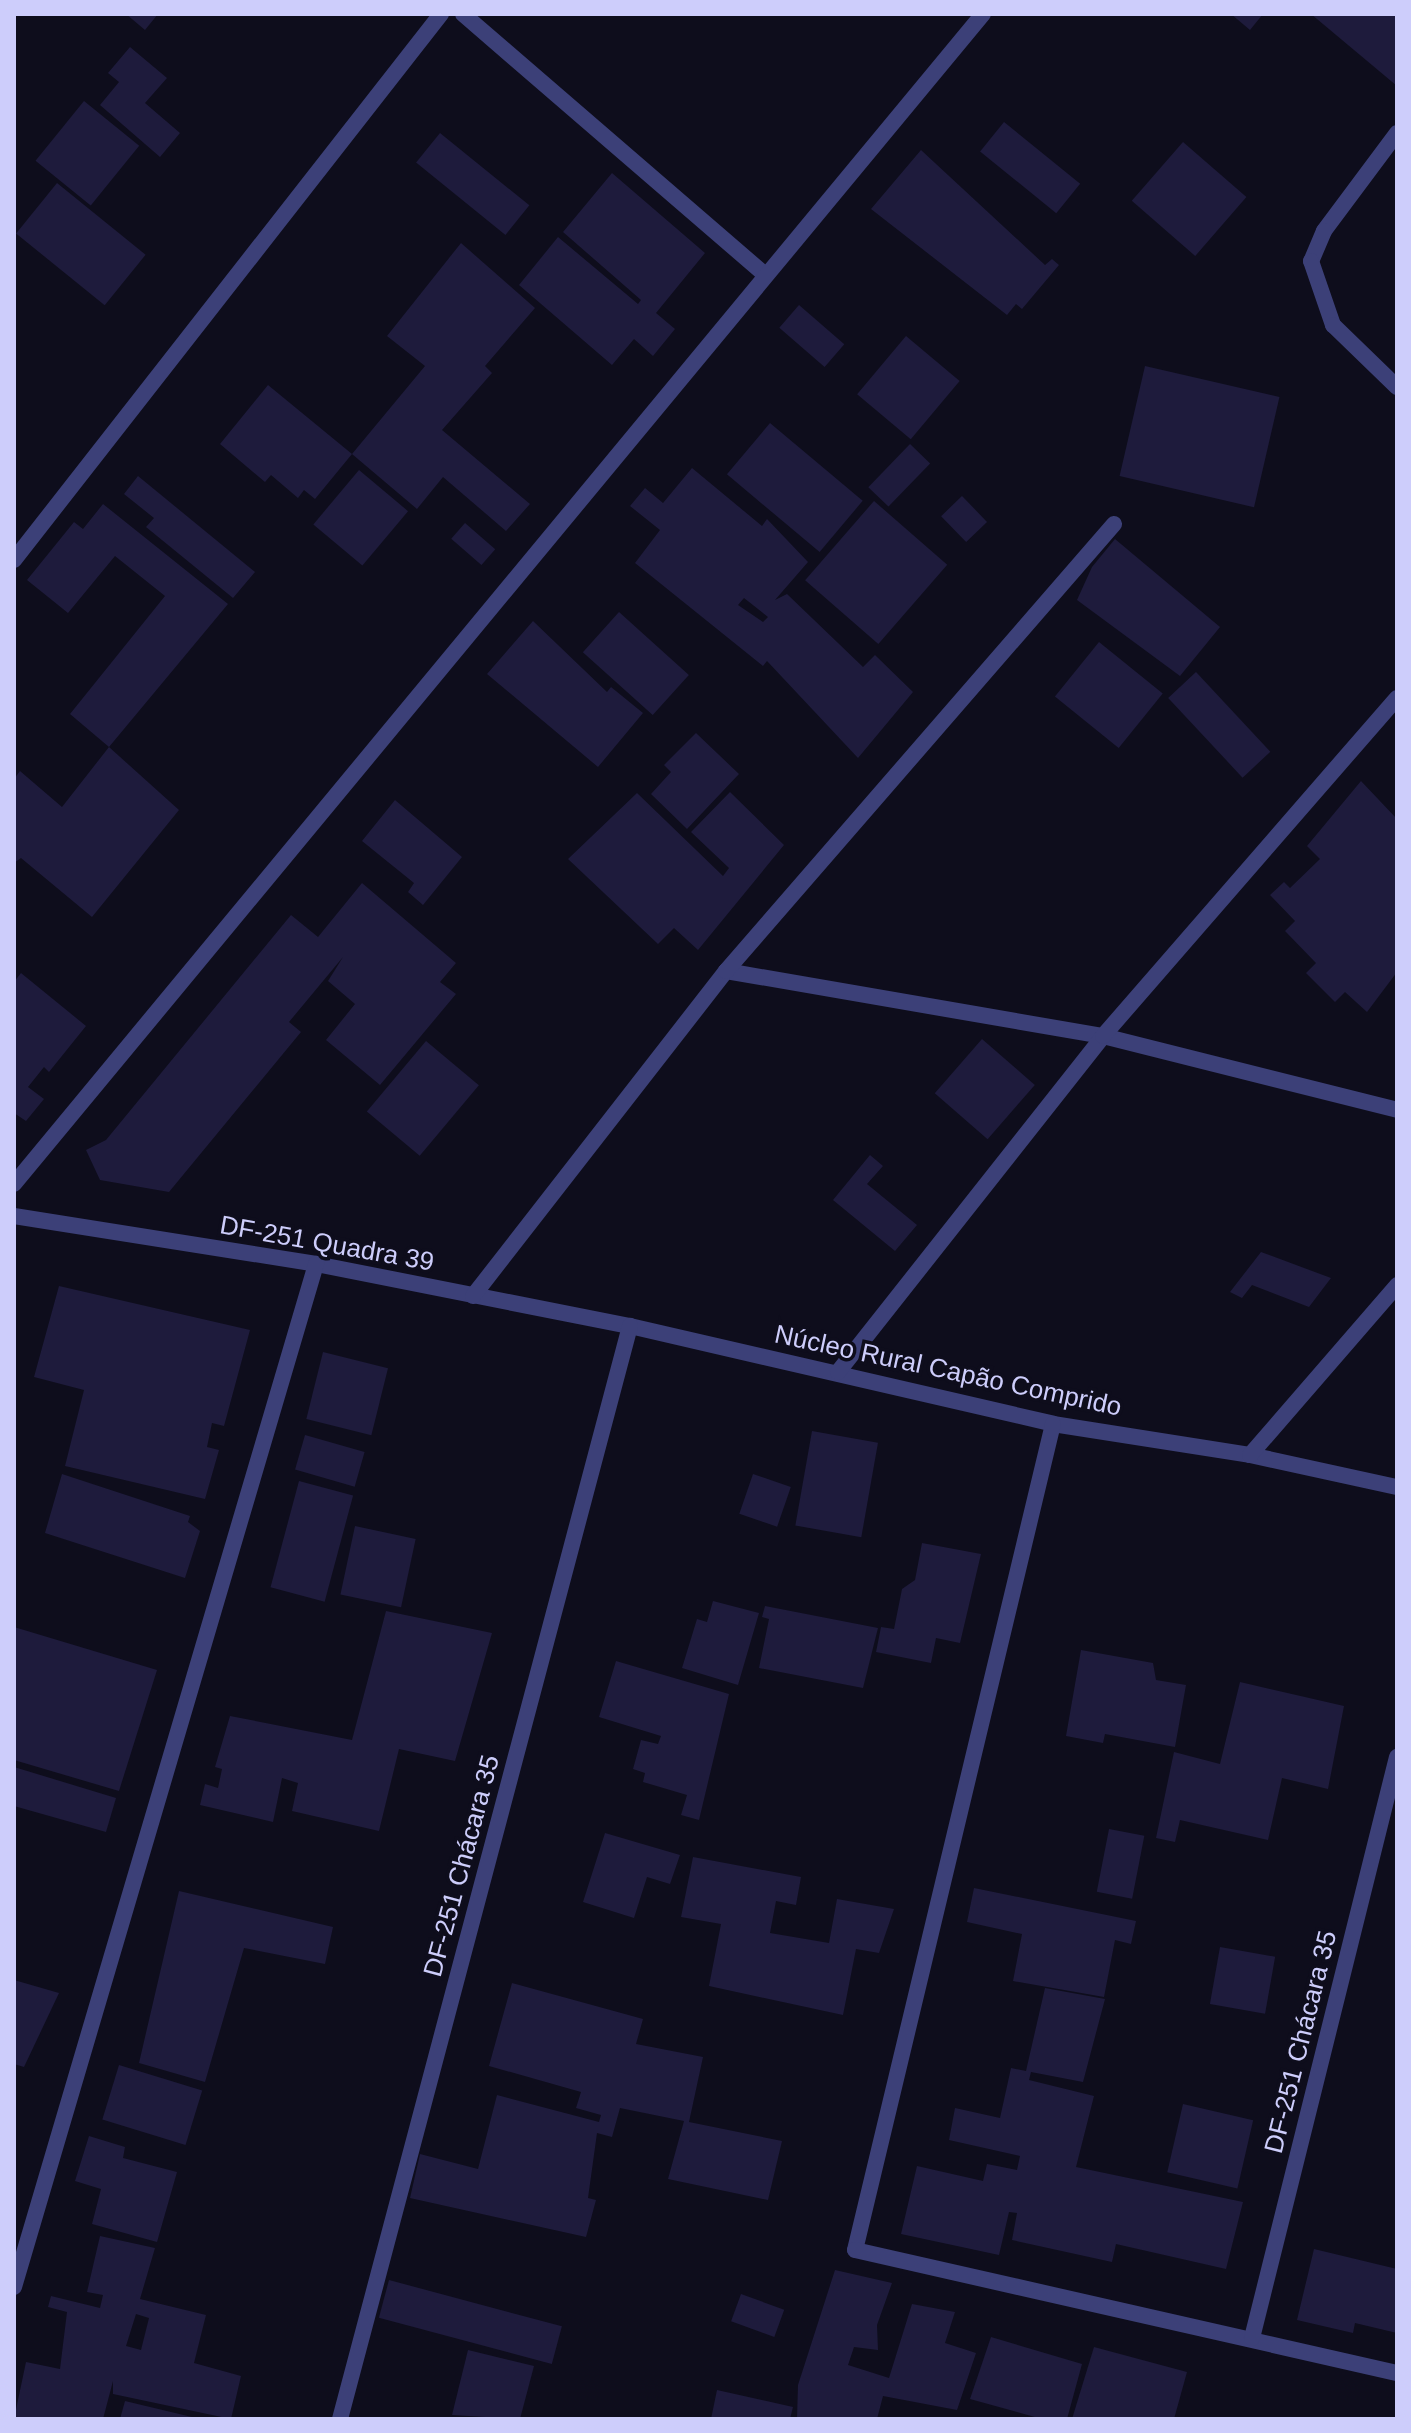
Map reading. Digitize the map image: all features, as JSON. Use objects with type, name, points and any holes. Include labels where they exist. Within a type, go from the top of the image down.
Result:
[{"type":"street","points":[[14,560],[441,14]]},
{"type":"street","points":[[463,14],[765,275]]},
{"type":"street","points":[[14,1184],[983,14]]},
{"type":"street","points":[[1397,133],[1324,231],[1311,261],[1333,325],[1397,387]]},
{"type":"street","points":[[473,1296],[726,971],[1114,524]]},
{"type":"street","points":[[838,1372],[1103,1036],[1397,698]]},
{"type":"street","points":[[726,971],[1103,1036],[1397,1110]]},
{"type":"street","name":"DF-251 Quadra 39","points":[[14,1216],[316,1264],[630,1326]]},
{"type":"street","points":[[14,2287],[316,1264]]},
{"type":"street","points":[[1250,1455],[1397,1285]]},
{"type":"street","name":"Núcleo Rural Capão Comprido","points":[[630,1326],[1053,1424],[1250,1455],[1397,1487]]},
{"type":"street","name":"DF-251 Chácara 35","points":[[340,2419],[630,1326]]},
{"type":"street","points":[[1053,1424],[855,2250],[1397,2373]]},
{"type":"street","name":"DF-251 Chácara 35","points":[[1252,2338],[1397,1757]]},
{"type":"building","points":[[126,14],[158,14],[145,30]]},
{"type":"building","points":[[1231,14],[1263,14],[1250,30]]},
{"type":"building","points":[[1311,14],[1397,14],[1397,86]]},
{"type":"building","points":[[130,47],[167,78],[145,103],[180,133],[160,157],[100,105],[119,82],[108,73]]},
{"type":"building","points":[[84,101],[139,146],[91,206],[36,161]]},
{"type":"building","points":[[1004,122],[1080,184],[1056,213],[980,152]]},
{"type":"building","points":[[440,133],[529,205],[505,235],[416,163]]},
{"type":"building","points":[[1183,142],[1246,197],[1195,256],[1132,201]]},
{"type":"building","points":[[921,150],[1045,265],[1052,259],[1059,265],[1022,309],[1016,304],[1007,315],[871,209]]},
{"type":"building","points":[[612,173],[705,253],[656,313],[675,329],[653,356],[634,339],[612,365],[519,285],[558,237],[638,304],[641,300],[563,232]]},
{"type":"building","points":[[57,183],[146,255],[105,305],[16,234]]},
{"type":"building","points":[[461,243],[535,308],[485,366],[492,373],[442,430],[530,504],[506,531],[443,477],[417,509],[352,454],[425,366],[387,336]]},
{"type":"building","points":[[799,305],[844,344],[825,367],[779,328]]},
{"type":"building","points":[[906,336],[960,381],[911,439],[857,394]]},
{"type":"building","points":[[1145,366],[1279,397],[1254,507],[1120,476]]},
{"type":"building","points":[[268,385],[352,454],[315,499],[304,490],[298,498],[271,475],[265,482],[220,444]]},
{"type":"building","points":[[770,423],[863,501],[820,552],[727,474]]},
{"type":"building","points":[[910,444],[930,463],[888,507],[868,487]]},
{"type":"building","points":[[692,468],[762,526],[767,519],[808,562],[775,600],[787,594],[863,667],[875,655],[913,692],[858,758],[767,661],[763,666],[635,563],[660,530],[630,506],[645,488],[663,503]],"holes":[[[744,598],[768,617],[763,622],[738,605]]]},
{"type":"building","points":[[359,470],[408,511],[362,566],[313,524]]},
{"type":"building","points":[[138,476],[255,572],[233,598],[146,527],[154,518],[124,494]]},
{"type":"building","points":[[962,496],[987,522],[966,542],[941,516]]},
{"type":"building","points":[[874,501],[947,565],[878,644],[805,580]]},
{"type":"building","points":[[103,504],[228,604],[109,747],[70,714],[165,596],[115,556],[68,613],[27,580],[74,522],[83,529]]},
{"type":"building","points":[[465,523],[495,549],[481,565],[451,539]]},
{"type":"building","points":[[1115,539],[1220,627],[1180,676],[1077,600],[1092,567]]},
{"type":"building","points":[[619,612],[689,675],[653,715],[583,652]]},
{"type":"building","points":[[533,621],[607,692],[611,687],[643,713],[598,767],[487,674]]},
{"type":"building","points":[[1099,642],[1163,694],[1119,748],[1055,696]]},
{"type":"building","points":[[1196,672],[1270,752],[1243,778],[1168,698]]},
{"type":"building","points":[[696,733],[739,774],[687,829],[651,794],[671,772],[664,765]]},
{"type":"building","points":[[109,747],[179,810],[92,917],[21,858],[14,863],[14,779],[20,771],[62,807]]},
{"type":"building","points":[[1361,781],[1397,819],[1397,972],[1367,1012],[1345,992],[1335,1002],[1306,973],[1316,963],[1285,931],[1295,921],[1270,895],[1284,882],[1290,888],[1320,859],[1307,846]]},
{"type":"building","points":[[730,792],[784,845],[698,950],[674,928],[658,944],[568,859],[637,793],[723,876],[729,868],[691,832]]},
{"type":"building","points":[[395,800],[462,857],[423,905],[408,892],[414,883],[362,841]]},
{"type":"building","points":[[362,883],[456,963],[440,982],[456,994],[380,1085],[326,1040],[355,1004],[328,981],[343,957],[289,1022],[301,1032],[169,1192],[100,1180],[86,1150],[106,1140],[291,915],[318,937]]},
{"type":"building","points":[[21,973],[86,1026],[49,1072],[44,1067],[28,1087],[44,1099],[26,1121],[14,1113],[14,982]]},
{"type":"building","points":[[982,1039],[1035,1085],[988,1139],[935,1093]]},
{"type":"building","points":[[426,1041],[479,1085],[420,1156],[367,1111]]},
{"type":"building","points":[[870,1155],[883,1166],[867,1184],[917,1225],[895,1251],[833,1200]]},
{"type":"building","points":[[1261,1252],[1331,1278],[1309,1307],[1252,1285],[1242,1298],[1230,1292]]},
{"type":"building","points":[[59,1286],[250,1330],[224,1426],[212,1423],[207,1447],[219,1450],[205,1499],[65,1466],[84,1390],[34,1377]]},
{"type":"building","points":[[323,1352],[388,1368],[371,1435],[306,1419]]},
{"type":"building","points":[[812,1431],[878,1443],[861,1537],[795,1526]]},
{"type":"building","points":[[305,1435],[365,1452],[355,1487],[295,1470]]},
{"type":"building","points":[[62,1474],[190,1516],[188,1522],[200,1531],[185,1578],[45,1533]]},
{"type":"building","points":[[753,1474],[791,1487],[777,1527],[739,1514]]},
{"type":"building","points":[[299,1481],[353,1495],[325,1602],[271,1587]]},
{"type":"building","points":[[355,1526],[416,1539],[401,1607],[340,1594]]},
{"type":"building","points":[[922,1543],[981,1554],[960,1643],[936,1638],[931,1663],[876,1652],[881,1627],[894,1629],[902,1589],[915,1580]]},
{"type":"building","points":[[713,1601],[759,1613],[738,1685],[682,1668],[697,1619],[707,1622]]},
{"type":"building","points":[[765,1606],[878,1628],[863,1688],[759,1668],[769,1619],[762,1617]]},
{"type":"building","points":[[386,1611],[492,1633],[455,1761],[399,1749],[379,1831],[292,1811],[298,1783],[282,1778],[273,1822],[200,1805],[205,1784],[218,1788],[222,1769],[215,1767],[230,1716],[352,1740]]},
{"type":"building","points":[[14,1627],[157,1670],[119,1791],[14,1760]]},
{"type":"building","points":[[1081,1650],[1153,1663],[1156,1680],[1186,1685],[1175,1747],[1105,1734],[1103,1743],[1066,1736]]},
{"type":"building","points":[[616,1661],[729,1694],[699,1820],[681,1815],[687,1795],[643,1782],[645,1773],[633,1769],[641,1740],[658,1744],[661,1736],[599,1717]]},
{"type":"building","points":[[1240,1682],[1344,1706],[1328,1789],[1282,1778],[1268,1840],[1180,1820],[1175,1842],[1156,1838],[1174,1752],[1220,1764]]},
{"type":"building","points":[[14,1767],[116,1798],[106,1832],[14,1806]]},
{"type":"building","points":[[1109,1829],[1144,1836],[1132,1899],[1097,1892]]},
{"type":"building","points":[[605,1833],[680,1855],[670,1884],[647,1877],[634,1918],[583,1902]]},
{"type":"building","points":[[693,1857],[801,1877],[796,1905],[776,1901],[770,1933],[829,1943],[837,1899],[894,1909],[879,1953],[856,1949],[843,2015],[709,1986],[721,1924],[681,1917]]},
{"type":"building","points":[[974,1888],[1136,1921],[1131,1944],[1115,1940],[1104,1997],[1013,1981],[1022,1934],[967,1922]]},
{"type":"building","points":[[179,1891],[333,1927],[325,1964],[244,1948],[205,2082],[139,2063]]},
{"type":"building","points":[[1220,1947],[1275,1957],[1265,2014],[1210,2004]]},
{"type":"building","points":[[14,1980],[59,1993],[24,2067],[14,2064]]},
{"type":"building","points":[[512,1983],[643,2019],[636,2044],[703,2057],[689,2122],[782,2141],[768,2200],[668,2179],[684,2121],[620,2108],[612,2137],[597,2133],[588,2198],[596,2200],[586,2237],[410,2198],[420,2154],[478,2169],[497,2095],[599,2122],[601,2115],[576,2108],[581,2092],[489,2066]]},
{"type":"building","points":[[1045,1988],[1105,1999],[1083,2082],[1031,2072],[1029,2080],[1094,2096],[1076,2167],[1243,2202],[1226,2269],[1116,2244],[1112,2262],[1012,2240],[1017,2213],[1009,2212],[999,2255],[901,2234],[917,2166],[983,2181],[987,2164],[1017,2170],[1020,2156],[949,2140],[955,2108],[1000,2118],[1011,2068],[1026,2071]]},
{"type":"building","points":[[119,2065],[202,2090],[186,2145],[102,2120]]},
{"type":"building","points":[[1183,2104],[1253,2120],[1237,2188],[1167,2172]]},
{"type":"building","points":[[89,2136],[125,2147],[123,2158],[177,2172],[157,2242],[92,2224],[101,2189],[75,2181]]},
{"type":"building","points":[[100,2236],[155,2248],[140,2299],[206,2315],[194,2363],[241,2376],[231,2419],[113,2394],[113,2381],[103,2419],[14,2419],[26,2362],[60,2369],[67,2312],[48,2307],[51,2296],[100,2308],[103,2295],[87,2292]],"holes":[[[136,2314],[149,2318],[141,2350],[126,2346]]]},
{"type":"building","points":[[1314,2249],[1397,2269],[1397,2333],[1355,2323],[1353,2333],[1297,2320]]},
{"type":"building","points":[[835,2270],[892,2283],[877,2325],[878,2350],[854,2347],[848,2365],[889,2378],[912,2304],[955,2312],[945,2343],[976,2353],[957,2410],[883,2396],[877,2419],[797,2419],[798,2385]]},
{"type":"building","points":[[389,2280],[562,2326],[552,2364],[379,2318]]},
{"type":"building","points":[[741,2294],[784,2310],[774,2337],[731,2321]]},
{"type":"building","points":[[991,2337],[1082,2364],[1067,2419],[1042,2419],[970,2399]]},
{"type":"building","points":[[1094,2347],[1187,2372],[1174,2419],[1072,2419]]},
{"type":"building","points":[[468,2350],[534,2366],[520,2419],[452,2415]]},
{"type":"building","points":[[717,2390],[793,2407],[790,2419],[711,2419]]},
{"type":"building","points":[[125,2401],[196,2418],[120,2419]]}]
